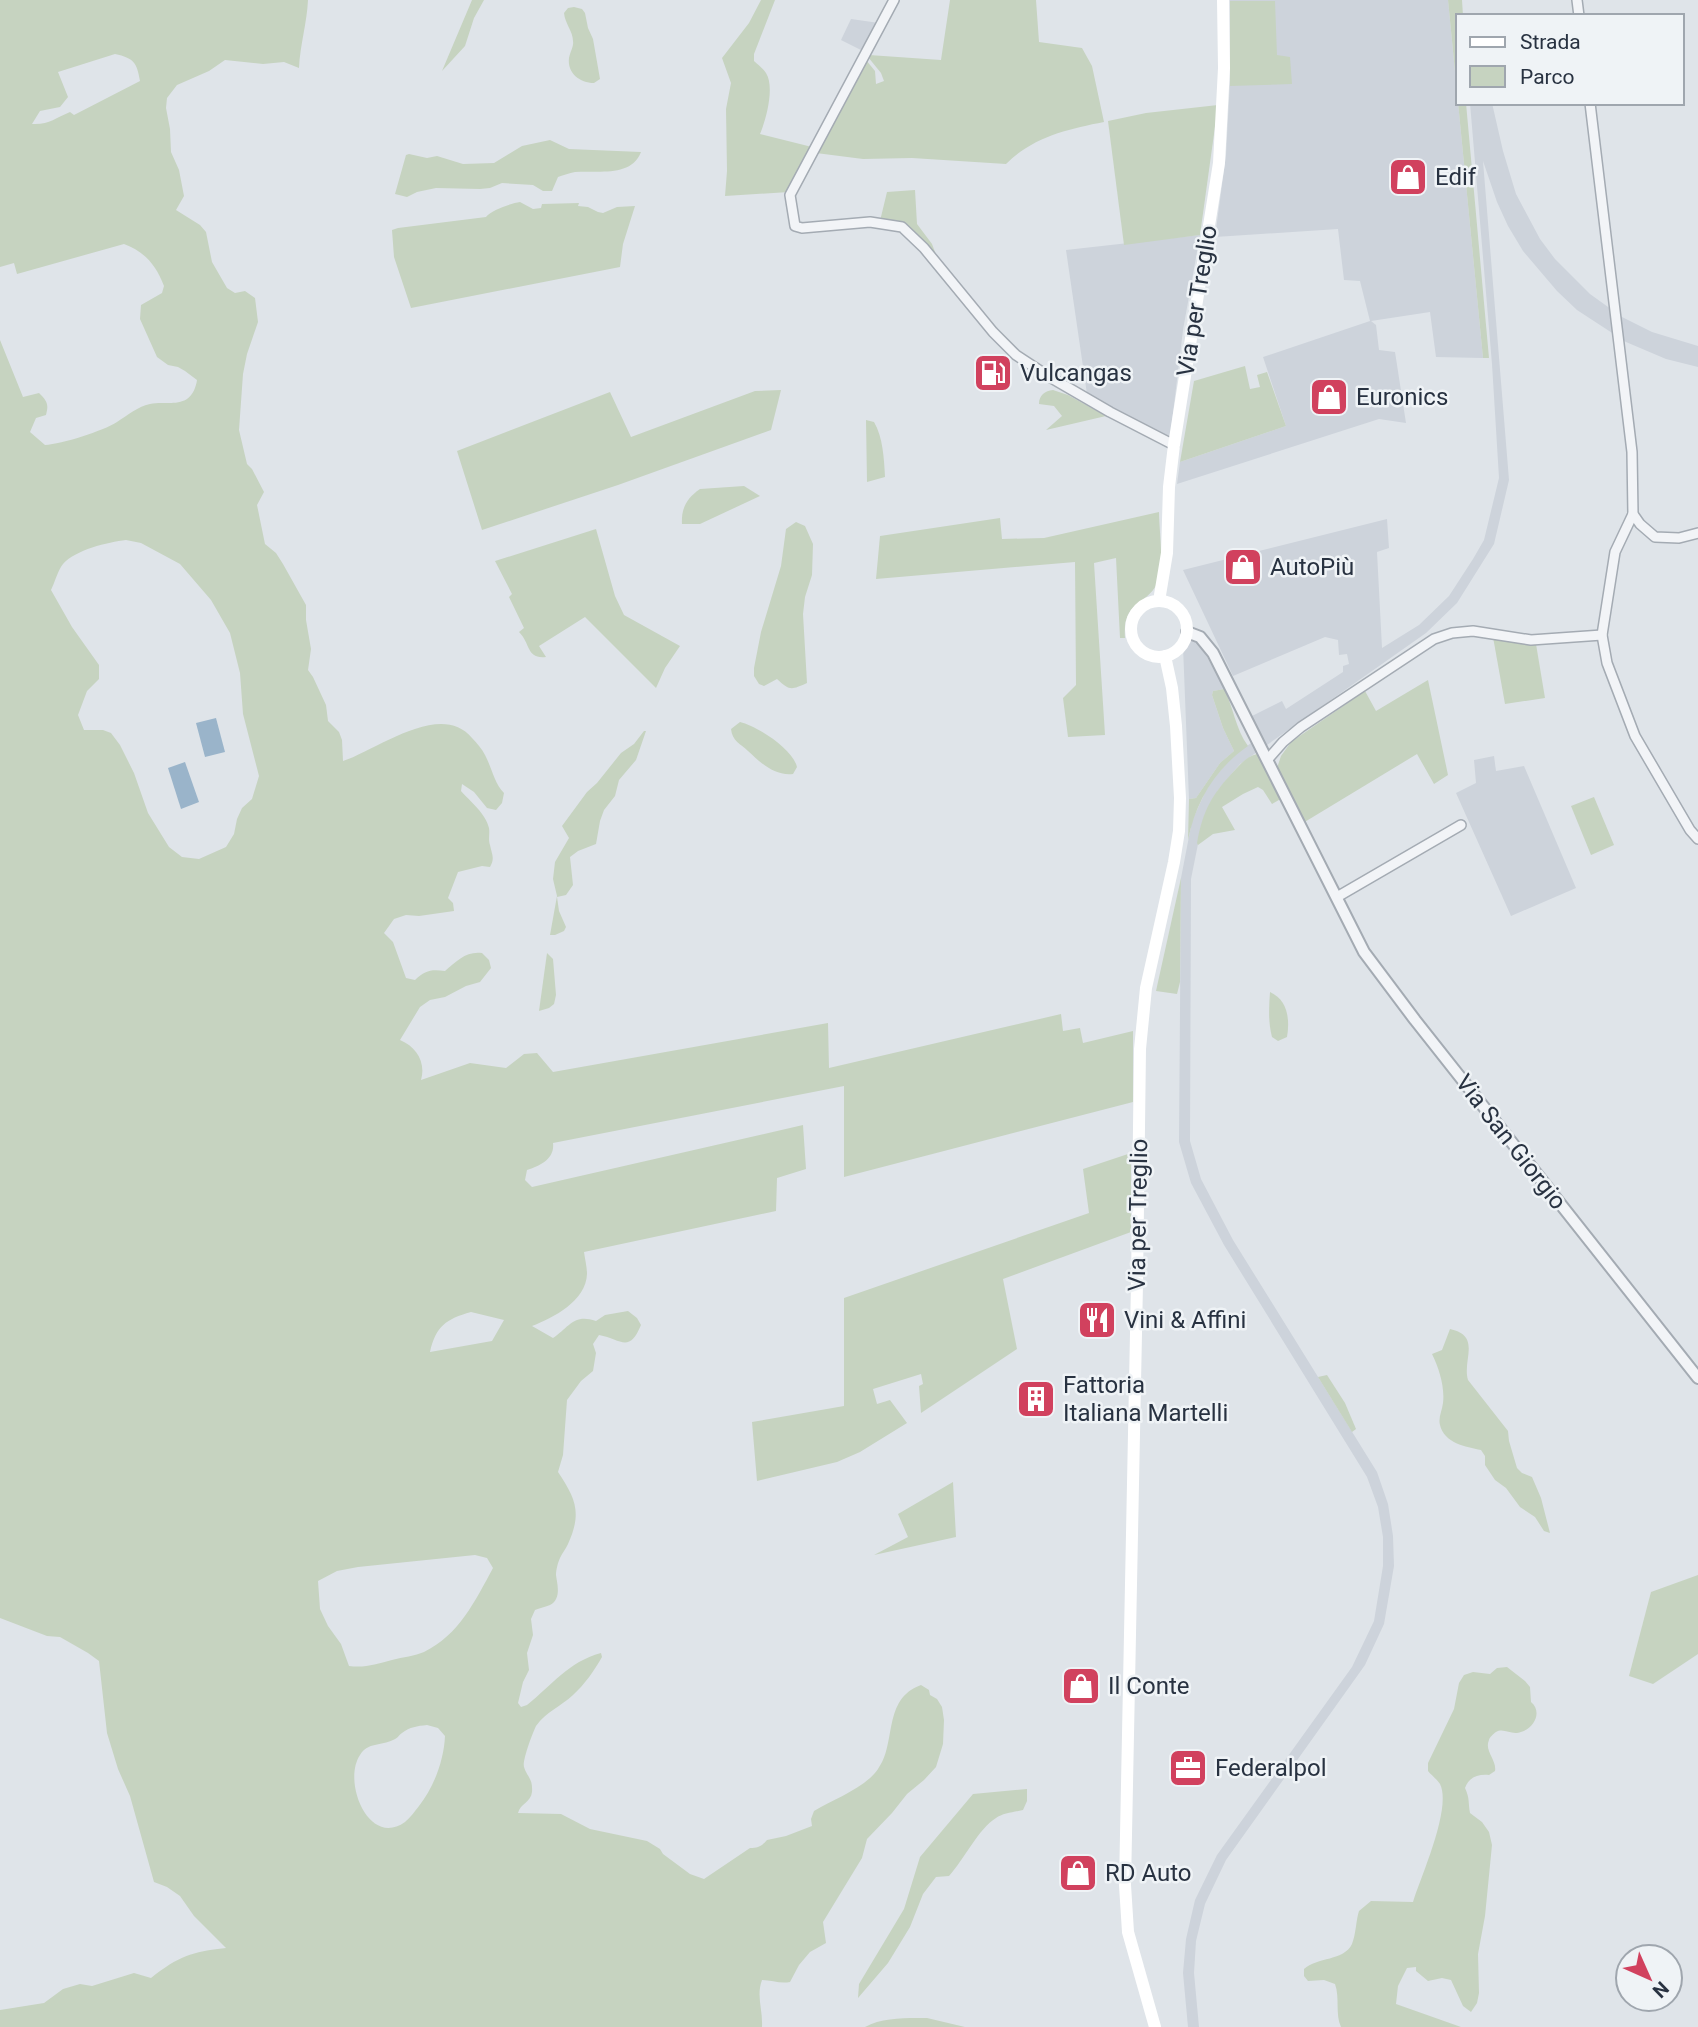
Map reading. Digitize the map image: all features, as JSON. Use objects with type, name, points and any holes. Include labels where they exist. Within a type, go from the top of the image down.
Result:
[{"type":"main road","name":"Via per Treglio","points":[[1159,601],[1167,553],[1169,487],[1174,445],[1219,163],[1224,71],[1223,0]]},
{"type":"main road","points":[[1159,601],[1178,608],[1185,619],[1187,632],[1182,645],[1172,654],[1148,655],[1135,645],[1132,620],[1137,612],[1150,602],[1159,601]]},
{"type":"main road","name":"Via per Treglio","points":[[1155,2027],[1128,1932],[1125,1885],[1138,1283],[1140,1049],[1146,988],[1179,831],[1176,726],[1165,656]]},
{"type":"street","points":[[894,0],[790,195],[795,226],[803,228],[870,222],[902,226],[924,248],[985,324],[1016,355],[1110,412],[1174,445]]},
{"type":"street","points":[[1590,105],[1632,452],[1633,514],[1615,552],[1602,635],[1607,663],[1635,736],[1690,830],[1698,839]]},
{"type":"street","points":[[1633,514],[1655,537],[1679,538],[1698,533]]},
{"type":"street","points":[[1268,759],[1301,727],[1434,639],[1452,633],[1473,631],[1531,640],[1602,635]]},
{"type":"street","name":"Via San Giorgio","points":[[1187,632],[1207,643],[1364,952],[1698,1378]]},
{"type":"street","points":[[1337,897],[1461,825]]},
{"type":"shaded area","points":[[1230,0],[1448,0],[1456,105],[1458,105],[1483,358],[1436,357],[1430,312],[1371,321],[1376,325],[1379,350],[1395,352],[1406,423],[1379,419],[1177,484],[1180,462],[1286,426],[1263,357],[1370,321],[1360,281],[1344,280],[1338,229],[1215,237],[1226,155]]},
{"type":"shaded area","points":[[851,19],[879,23],[863,51],[841,40]]},
{"type":"shaded area","points":[[1470,105],[1492,105],[1516,194],[1540,239],[1555,259],[1590,294],[1622,317],[1652,332],[1698,346],[1698,367],[1666,359],[1626,342],[1577,310],[1557,291],[1523,251],[1508,226],[1483,161],[1509,480],[1494,544],[1457,603],[1426,633],[1240,764],[1218,790],[1202,824],[1191,879],[1190,1141],[1201,1179],[1233,1240],[1377,1472],[1388,1504],[1394,1566],[1384,1624],[1365,1665],[1226,1860],[1205,1904],[1196,1941],[1194,1973],[1199,2027],[1188,2027],[1183,1973],[1186,1939],[1195,1900],[1217,1855],[1352,1667],[1374,1621],[1383,1566],[1383,1537],[1378,1507],[1367,1477],[1224,1245],[1191,1183],[1179,1142],[1181,878],[1192,821],[1209,784],[1233,756],[1261,736],[1252,716],[1282,701],[1286,709],[1343,672],[1343,666],[1349,664],[1347,654],[1339,655],[1338,640],[1325,637],[1233,676],[1183,570],[1387,519],[1389,548],[1377,552],[1382,648],[1419,625],[1449,596],[1484,540],[1499,478]]},
{"type":"shaded area","points":[[1200,235],[1183,330],[1170,438],[1087,394],[1066,250]]},
{"type":"shaded area","points":[[1188,638],[1198,640],[1224,689],[1213,691],[1212,695],[1234,751],[1220,763],[1196,798],[1189,799],[1183,646]]},
{"type":"shaded area","points":[[1494,756],[1496,771],[1524,766],[1576,888],[1511,916],[1456,793],[1476,783],[1474,760]]},
{"type":"green space","points":[[0,0],[308,0],[299,68],[284,62],[263,64],[225,60],[209,71],[177,85],[167,98],[171,152],[179,170],[184,196],[176,210],[206,232],[212,262],[227,288],[235,293],[245,291],[255,298],[258,322],[243,374],[239,430],[247,464],[264,492],[257,505],[265,544],[276,553],[306,605],[311,649],[308,670],[326,705],[328,721],[339,732],[343,761],[409,731],[444,724],[459,728],[476,742],[504,793],[502,803],[496,810],[487,808],[474,792],[462,784],[461,791],[485,818],[493,859],[490,867],[482,866],[458,872],[448,898],[453,903],[454,911],[406,915],[394,919],[384,933],[393,942],[406,978],[415,980],[429,971],[445,971],[471,954],[482,953],[489,960],[491,968],[480,982],[445,997],[430,1000],[420,1007],[400,1040],[419,1056],[421,1080],[470,1063],[506,1068],[524,1054],[537,1053],[553,1072],[828,1023],[829,1068],[1061,1014],[1063,1031],[1080,1028],[1083,1043],[1133,1031],[1133,1102],[844,1177],[844,1086],[553,1143],[549,1158],[527,1170],[525,1180],[532,1187],[803,1125],[806,1169],[777,1178],[776,1211],[584,1252],[587,1274],[581,1292],[567,1307],[532,1326],[553,1338],[577,1320],[596,1321],[605,1315],[628,1311],[641,1325],[637,1334],[628,1342],[599,1335],[593,1344],[596,1353],[593,1371],[581,1381],[567,1400],[563,1455],[558,1472],[573,1498],[575,1523],[557,1566],[556,1599],[550,1605],[535,1610],[531,1619],[533,1635],[527,1653],[529,1670],[518,1703],[521,1707],[527,1705],[579,1662],[601,1653],[602,1657],[577,1691],[536,1726],[524,1764],[532,1784],[532,1792],[518,1813],[561,1814],[590,1829],[647,1841],[690,1874],[704,1879],[750,1848],[812,1826],[814,1811],[872,1776],[884,1759],[895,1711],[909,1692],[921,1685],[929,1690],[930,1695],[937,1699],[942,1707],[943,1744],[936,1767],[907,1794],[867,1839],[862,1858],[823,1922],[826,1943],[810,1952],[790,1982],[762,1980],[762,2027],[0,2027],[0,2010],[44,2003],[63,1989],[80,1984],[92,1986],[134,1973],[151,1978],[186,1956],[226,1948],[194,1916],[180,1896],[154,1882],[130,1796],[107,1733],[99,1661],[60,1637],[47,1636],[0,1618],[0,340],[23,397],[39,393],[47,403],[46,415],[36,418],[30,432],[45,445],[72,440],[102,429],[145,405],[183,401],[193,393],[197,380],[157,357],[140,319],[141,305],[162,293],[164,286],[153,266],[138,251],[124,244],[17,274],[14,263],[0,267]],"holes":[[[115,54],[134,62],[140,81],[74,115],[70,112],[48,122],[32,124],[40,111],[60,107],[68,97],[58,72]],[[119,541],[141,543],[180,564],[211,600],[230,633],[240,673],[243,714],[259,776],[252,799],[242,808],[234,834],[226,847],[199,859],[182,857],[169,847],[148,813],[134,773],[120,745],[111,733],[84,730],[78,715],[87,691],[99,679],[99,665],[72,627],[51,590],[61,567],[68,559],[92,548]],[[471,1312],[504,1320],[492,1341],[430,1352],[435,1336],[443,1325]],[[475,1555],[487,1558],[493,1568],[465,1616],[436,1645],[417,1655],[361,1666],[349,1666],[341,1644],[320,1609],[318,1581],[337,1571]],[[420,1726],[438,1728],[445,1736],[437,1773],[424,1799],[405,1822],[392,1828],[380,1826],[370,1819],[362,1808],[354,1781],[355,1767],[360,1755],[367,1748],[393,1740],[408,1729]]]},
{"type":"green space","points":[[472,0],[484,0],[474,18],[465,46],[442,71]]},
{"type":"green space","points":[[761,0],[775,0],[754,54],[754,61],[766,73],[770,86],[767,112],[760,134],[812,147],[789,192],[725,196],[726,109],[731,83],[722,58],[749,23]]},
{"type":"green space","points":[[950,0],[1036,0],[1039,42],[1082,48],[1092,66],[1104,122],[1064,131],[1039,141],[1006,164],[912,158],[863,159],[816,153],[866,60],[875,71],[876,84],[884,81],[869,55],[941,60]]},
{"type":"green space","points":[[1448,0],[1462,0],[1463,14],[1456,14],[1456,82]]},
{"type":"green space","points":[[1230,1],[1275,1],[1277,55],[1290,57],[1292,84],[1230,86]]},
{"type":"green space","points":[[574,7],[585,13],[593,39],[600,79],[594,83],[579,79],[570,68],[573,37],[564,13],[568,8]]},
{"type":"green space","points":[[1218,105],[1200,235],[1124,245],[1108,121],[1146,113]]},
{"type":"green space","points":[[1458,105],[1466,105],[1489,358],[1483,358]]},
{"type":"green space","points":[[550,140],[569,149],[641,152],[630,166],[622,169],[575,172],[558,177],[552,191],[543,191],[533,185],[502,183],[480,189],[436,188],[407,197],[395,194],[406,155],[427,158],[437,156],[463,164],[494,163],[522,146]]},
{"type":"green space","points":[[915,190],[917,224],[932,244],[938,260],[916,236],[880,221],[887,192]]},
{"type":"green space","points":[[520,202],[533,209],[541,208],[542,204],[579,203],[578,206],[603,213],[617,207],[635,206],[623,244],[620,267],[411,308],[394,257],[392,230],[486,217],[497,209]]},
{"type":"green space","points":[[1245,366],[1250,389],[1260,387],[1257,375],[1267,372],[1286,426],[1180,462],[1194,381]]},
{"type":"green space","points":[[781,390],[771,430],[482,530],[457,451],[610,392],[631,437],[755,391]]},
{"type":"green space","points":[[1053,390],[1068,395],[1106,416],[1046,430],[1062,416],[1054,406],[1039,404],[1043,394]]},
{"type":"green space","points":[[866,420],[874,422],[879,434],[885,477],[867,482]]},
{"type":"green space","points":[[744,486],[760,496],[700,524],[682,524],[686,504],[700,489]]},
{"type":"green space","points":[[1159,512],[1159,579],[1155,588],[1132,609],[1125,625],[1125,638],[1120,638],[1116,558],[1094,563],[1105,735],[1068,737],[1063,698],[1076,685],[1075,562],[876,579],[880,536],[1000,518],[1002,539],[1044,538]]},
{"type":"green space","points":[[796,522],[805,526],[813,544],[812,575],[803,614],[807,683],[791,688],[777,679],[764,686],[759,684],[754,676],[761,632],[781,566],[786,529]]},
{"type":"green space","points":[[596,529],[615,596],[624,615],[680,646],[665,668],[656,688],[585,617],[539,646],[546,657],[535,656],[519,632],[524,628],[509,597],[512,594],[495,561]]},
{"type":"green space","points":[[1493,637],[1536,644],[1545,698],[1505,704]]},
{"type":"green space","points":[[1428,680],[1448,775],[1434,784],[1417,754],[1303,823],[1277,768],[1281,756],[1291,742],[1365,691],[1376,711]]},
{"type":"green space","points":[[1224,689],[1248,746],[1226,765],[1209,787],[1196,812],[1188,840],[1189,799],[1196,798],[1220,763],[1234,751],[1212,695],[1213,691]]},
{"type":"green space","points":[[740,722],[764,733],[782,746],[797,767],[793,774],[768,768],[737,742],[731,729]]},
{"type":"green space","points":[[644,731],[636,760],[619,780],[615,796],[604,810],[596,844],[570,857],[573,885],[566,895],[557,897],[559,911],[566,927],[564,931],[550,935],[557,896],[553,879],[555,862],[569,838],[562,826],[587,792]]},
{"type":"green space","points":[[1257,754],[1263,756],[1284,797],[1272,804],[1258,787],[1243,794],[1222,807],[1235,830],[1213,834],[1198,845],[1202,821],[1214,795],[1242,762]]},
{"type":"green space","points":[[1594,797],[1614,845],[1591,855],[1571,806]]},
{"type":"green space","points":[[1181,878],[1180,982],[1177,994],[1156,991]]},
{"type":"green space","points":[[547,953],[553,959],[556,995],[554,1004],[539,1011]]},
{"type":"green space","points":[[1270,992],[1281,1000],[1288,1017],[1287,1037],[1278,1041],[1272,1037],[1271,1031]]},
{"type":"green space","points":[[1131,1153],[1131,1232],[1003,1279],[1017,1349],[921,1413],[921,1374],[873,1389],[877,1404],[890,1400],[907,1423],[860,1452],[837,1462],[757,1481],[752,1422],[844,1406],[844,1298],[1089,1213],[1083,1169]]},
{"type":"green space","points":[[1450,1329],[1460,1332],[1468,1343],[1468,1380],[1508,1431],[1517,1468],[1532,1477],[1541,1498],[1550,1533],[1544,1531],[1535,1517],[1520,1507],[1506,1488],[1495,1480],[1485,1465],[1485,1456],[1481,1450],[1456,1443],[1442,1431],[1439,1420],[1443,1391],[1432,1354],[1442,1350]]},
{"type":"green space","points":[[1327,1375],[1345,1403],[1356,1429],[1352,1432],[1318,1377]]},
{"type":"green space","points":[[953,1482],[956,1537],[874,1555],[908,1537],[898,1514]]},
{"type":"green space","points":[[1698,1575],[1698,1654],[1653,1684],[1629,1676],[1651,1592]]},
{"type":"green space","points":[[1507,1667],[1530,1687],[1536,1716],[1531,1725],[1522,1732],[1501,1731],[1493,1734],[1488,1748],[1495,1771],[1489,1775],[1474,1777],[1465,1788],[1470,1813],[1482,1822],[1489,1832],[1492,1845],[1485,1916],[1478,1954],[1477,2003],[1471,2012],[1463,2006],[1451,1980],[1442,1978],[1428,1981],[1416,1971],[1416,1967],[1407,1968],[1398,1986],[1396,2004],[1461,2027],[1341,2027],[1335,1984],[1324,1980],[1308,1981],[1304,1976],[1304,1969],[1348,1949],[1352,1944],[1359,1911],[1371,1901],[1413,1902],[1434,1842],[1442,1809],[1443,1795],[1440,1784],[1428,1771],[1428,1763],[1454,1709],[1459,1683],[1464,1675],[1473,1672],[1490,1674],[1497,1668]]},
{"type":"green space","points":[[1027,1789],[1027,1801],[1023,1810],[996,1818],[977,1837],[949,1876],[936,1877],[923,1894],[910,1927],[888,1963],[858,1998],[859,1984],[904,1909],[920,1857],[973,1794]]},
{"type":"green space","points":[[927,2018],[965,2027],[865,2027],[887,2020]]},
{"type":"water","points":[[216,718],[225,752],[205,757],[196,723]]},
{"type":"water","points":[[185,762],[199,802],[181,809],[168,768]]},
{"type":"place","name":"Edif","points":[[1408,177]]},
{"type":"place","name":"Vulcangas","points":[[993,373]]},
{"type":"place","name":"Euronics","points":[[1329,397]]},
{"type":"place","name":"AutoPiù","points":[[1243,567]]},
{"type":"place","name":"Vini & Affini","points":[[1097,1320]]},
{"type":"place","name":"Fattoria Italiana Martelli","points":[[1036,1399]]},
{"type":"place","name":"Il Conte","points":[[1081,1686]]},
{"type":"place","name":"Federalpol","points":[[1188,1768]]},
{"type":"place","name":"RD Auto","points":[[1078,1873]]}]
